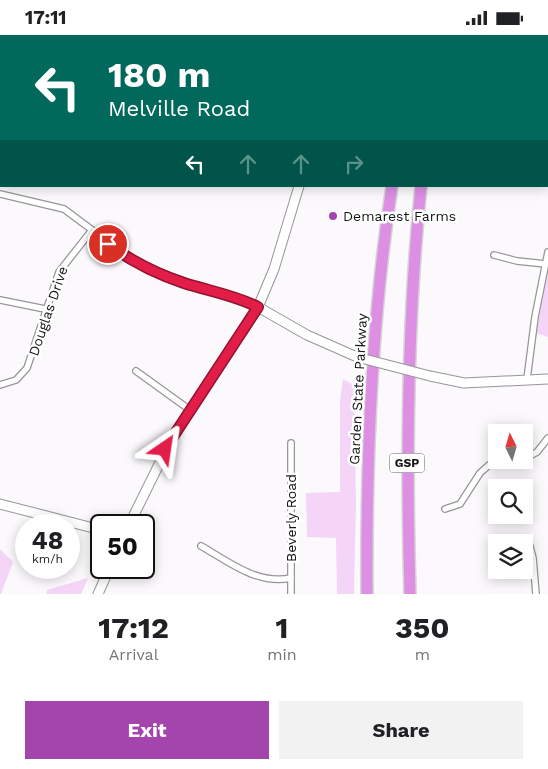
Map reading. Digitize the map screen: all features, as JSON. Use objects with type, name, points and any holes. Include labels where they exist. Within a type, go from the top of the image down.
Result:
[{"type":"highway","name":"Garden State Parkway","points":[[367,594],[371,390],[380,285],[392,187]]},
{"type":"highway","name":"GSP","points":[[410,594],[407,398],[411,309],[421,187]]},
{"type":"street","points":[[134,514],[160,459],[258,307],[274,269],[299,187]]},
{"type":"street","points":[[0,195],[64,209],[81,220],[121,253],[149,269],[182,282],[235,297],[258,307],[307,335],[357,357],[464,383],[548,379]]},
{"type":"street","name":"Douglas Drive","points":[[0,385],[16,380],[27,368],[45,309],[64,263],[92,230]]},
{"type":"street","points":[[527,379],[534,325],[548,252]]},
{"type":"street","points":[[494,255],[517,261],[546,264]]},
{"type":"street","points":[[0,300],[45,309]]},
{"type":"street","points":[[136,371],[190,410]]},
{"type":"street","points":[[533,454],[548,438]]},
{"type":"street","name":"Beverly Road","points":[[291,443],[291,594]]},
{"type":"street","points":[[445,509],[460,504],[480,473],[488,466]]},
{"type":"street","points":[[0,504],[90,527]]},
{"type":"street","points":[[200,546],[255,576],[275,580],[291,578]]},
{"type":"street","points":[[533,558],[536,594]]},
{"type":"street","points":[[98,594],[105,579]]},
{"type":"shaded area","points":[[548,274],[548,337],[536,333]]},
{"type":"shaded area","points":[[343,379],[354,385],[356,504],[354,594],[337,594],[336,538],[307,537],[306,493],[340,492],[340,400]]},
{"type":"shaded area","points":[[0,549],[13,562],[1,594],[0,594]]},
{"type":"shaded area","points":[[88,578],[81,594],[46,594],[47,590]]},
{"type":"place","name":"Demarest Farms","points":[[333,216]]},
{"type":"route","points":[[108,244],[149,269],[182,282],[235,297],[258,307],[244,332],[165,449]]}]
